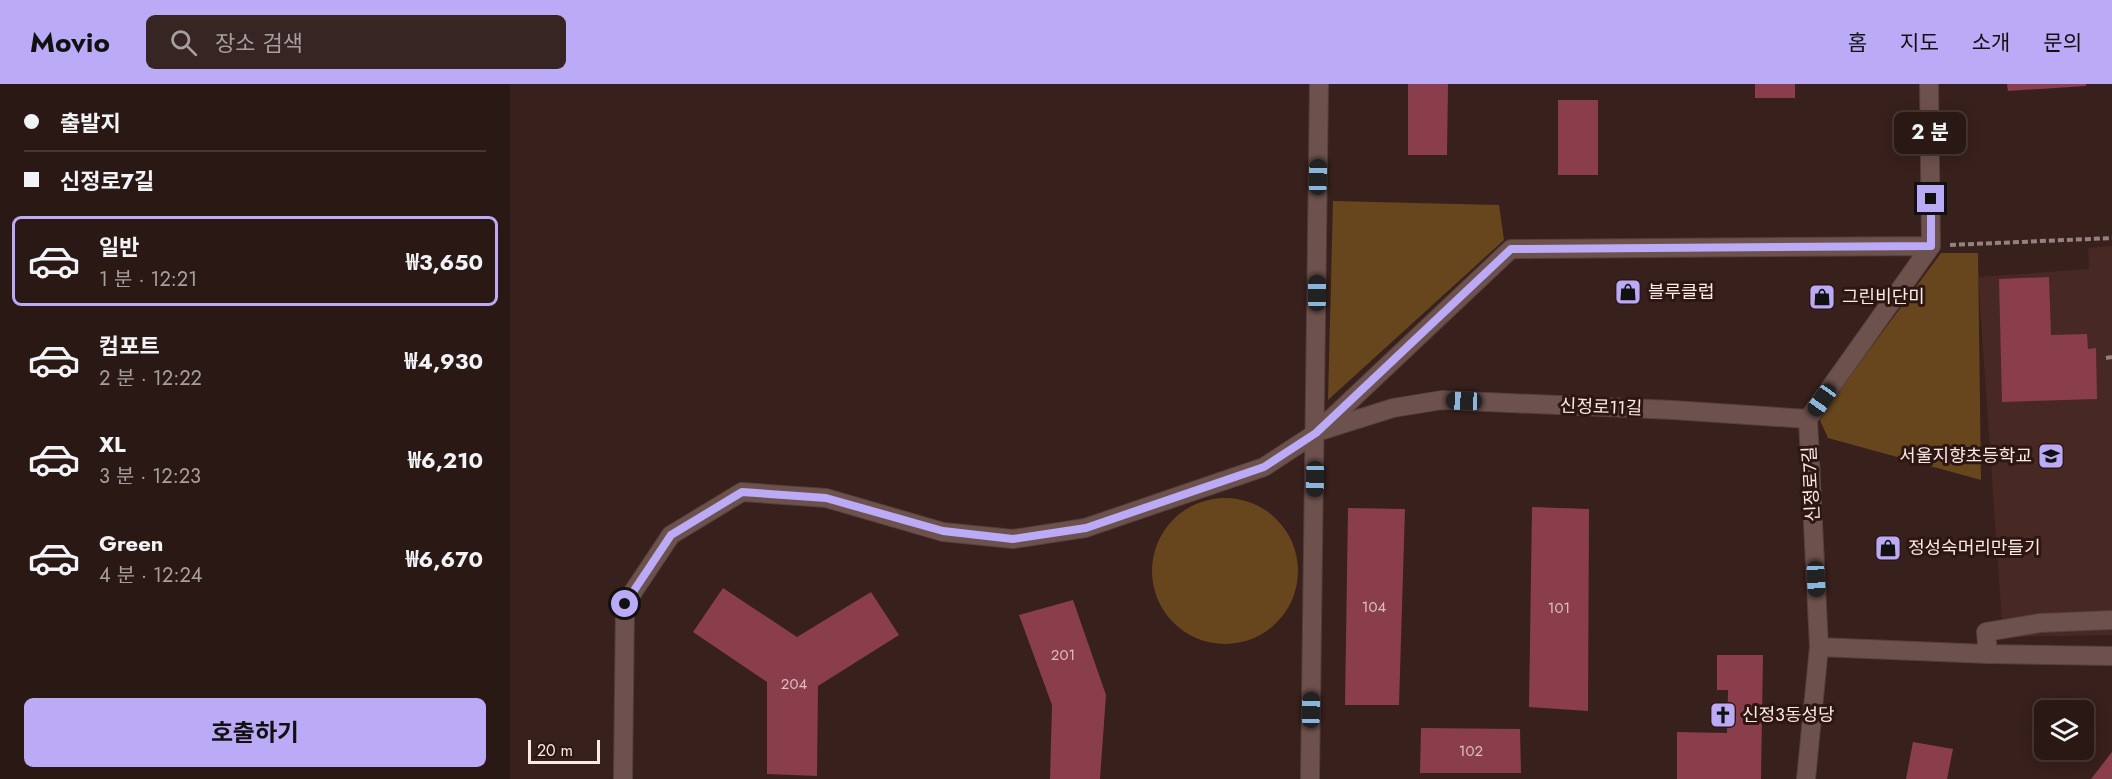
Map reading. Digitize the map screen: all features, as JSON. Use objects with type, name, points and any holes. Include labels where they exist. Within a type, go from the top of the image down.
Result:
[{"type":"street","points":[[1310,779],[1319,84]]},
{"type":"street","points":[[1808,419],[1931,246],[1929,84]]},
{"type":"street","points":[[623,779],[625,604],[671,535],[742,492],[826,498],[943,531],[1013,539],[1086,528],[1264,467],[1316,433],[1511,249],[1931,246]]},
{"type":"street","name":"신정로11길","points":[[1316,433],[1393,408],[1442,400],[1673,410],[1808,419]]},
{"type":"street","name":"신정로7길","points":[[1806,779],[1819,647],[1808,419]]},
{"type":"street","points":[[1988,654],[1986,633],[2040,623],[2112,620]]},
{"type":"street","points":[[1819,647],[1988,654],[2112,656]]},
{"type":"path","points":[[1931,246],[2112,238]]},
{"type":"path","points":[[2106,358],[2112,357]]},
{"type":"shaded area","points":[[1333,201],[1499,205],[1504,240],[1328,400]]},
{"type":"shaded area","name":"서울지향초등학교","points":[[2112,246],[2112,635],[2003,637],[1978,277],[2089,269],[2088,248]]},
{"type":"shaded area","points":[[1941,253],[1978,253],[1981,480],[1828,438],[1819,418]]},
{"type":"shaded area","points":[[1225,498],[1253,503],[1277,519],[1293,543],[1298,571],[1293,599],[1277,623],[1253,639],[1225,644],[1197,639],[1173,623],[1157,599],[1152,571],[1157,543],[1173,519],[1197,503]]},
{"type":"building","points":[[1408,84],[1448,84],[1447,155],[1408,155]]},
{"type":"building","points":[[1755,84],[1795,84],[1795,98],[1755,98]]},
{"type":"building","points":[[2007,84],[2086,84],[2086,86],[2008,91]]},
{"type":"building","points":[[1558,100],[1598,100],[1598,175],[1558,175]]},
{"type":"building","points":[[2049,277],[2051,335],[2087,334],[2088,349],[2096,348],[2097,399],[2002,402],[1999,279]]},
{"type":"building","points":[[1532,507],[1589,509],[1588,711],[1529,707]]},
{"type":"building","points":[[1348,508],[1405,509],[1399,705],[1345,705]]},
{"type":"building","points":[[723,588],[797,637],[871,592],[899,635],[818,686],[817,776],[767,774],[767,682],[693,632]]},
{"type":"building","points":[[1073,600],[1106,695],[1100,779],[1050,779],[1052,705],[1019,615]]},
{"type":"building","points":[[1717,655],[1763,655],[1761,779],[1677,779],[1677,732],[1727,733],[1728,690],[1717,690]]},
{"type":"building","points":[[1421,728],[1520,729],[1521,773],[1420,773]]},
{"type":"building","points":[[1913,742],[1953,749],[1947,779],[1906,779]]},
{"type":"building","points":[[2112,752],[2112,779],[2091,779]]},
{"type":"place","name":"블루클럽","points":[[1628,292]]},
{"type":"place","name":"그린비단미","points":[[1822,297]]},
{"type":"place","name":"서울지향초등학교","points":[[2051,456]]},
{"type":"place","name":"정성숙머리만들기","points":[[1888,548]]},
{"type":"place","name":"신정3동성당","points":[[1723,715]]},
{"type":"route","points":[[625,604],[671,535],[742,492],[826,498],[943,531],[1013,539],[1086,528],[1264,467],[1316,433],[1511,249],[1931,246],[1931,199]]}]
